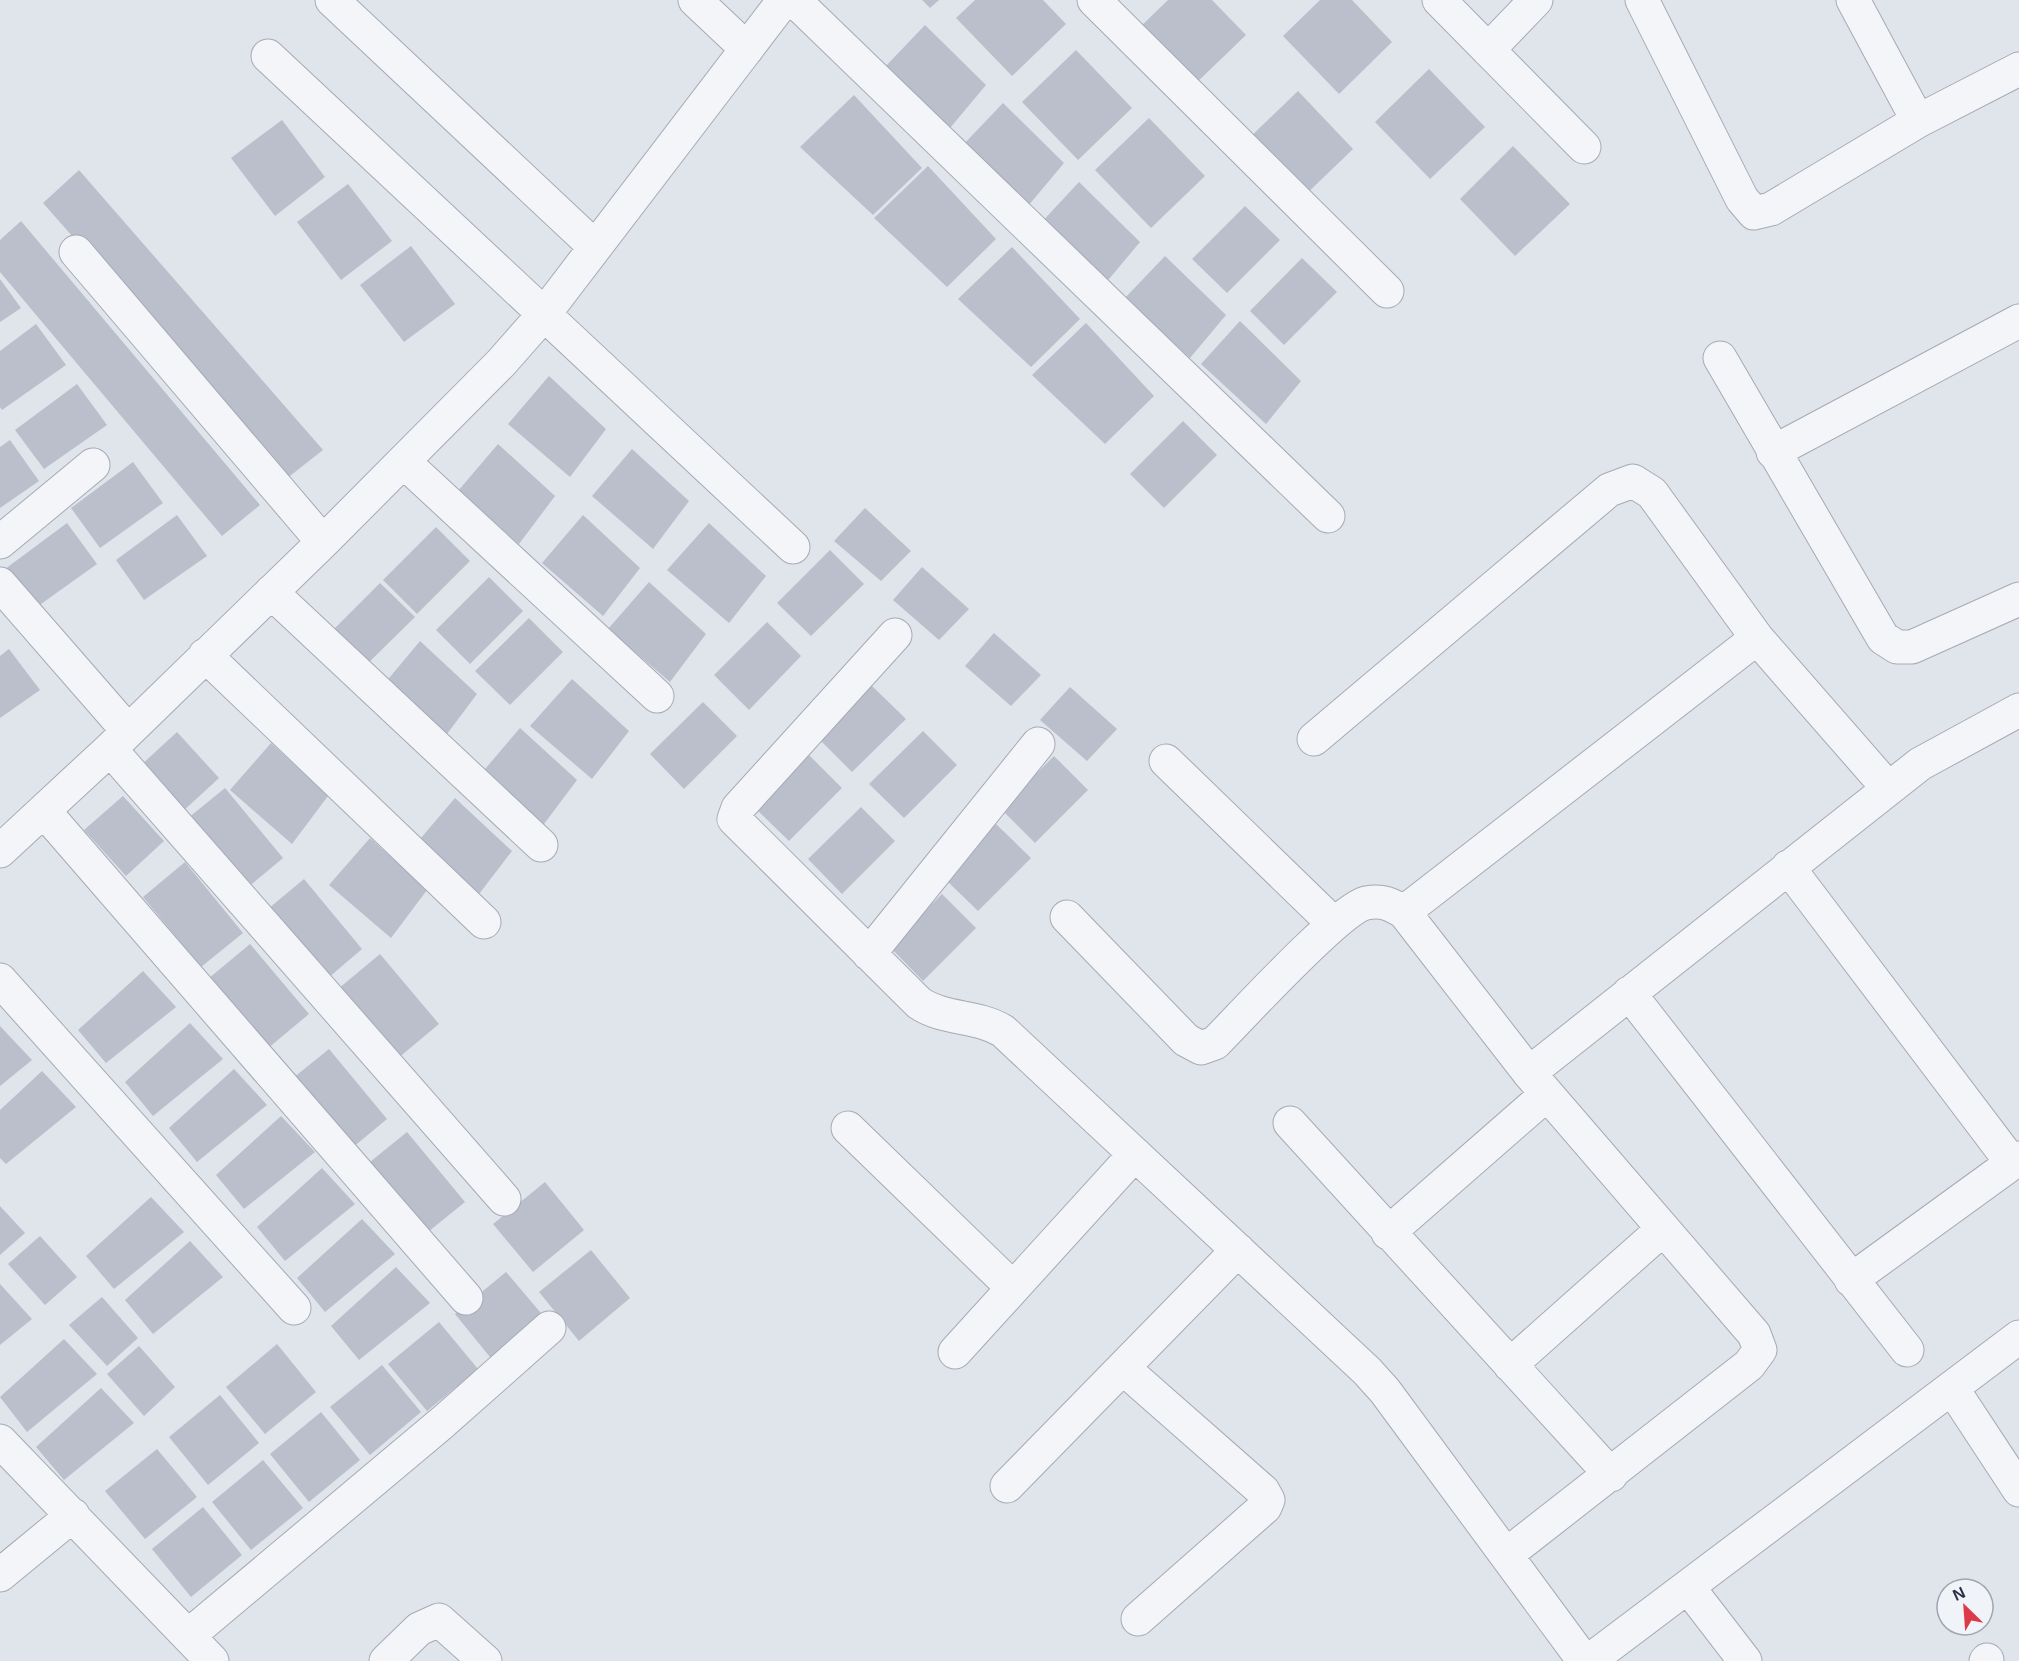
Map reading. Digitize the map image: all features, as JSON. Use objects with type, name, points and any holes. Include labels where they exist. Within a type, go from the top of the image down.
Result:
[{"type":"street","points":[[332,0],[594,246]]},
{"type":"street","points":[[695,0],[747,49]]},
{"type":"street","points":[[0,851],[119,740],[470,397],[545,312],[784,0]]},
{"type":"street","points":[[794,0],[1328,516]]},
{"type":"street","points":[[1094,0],[1387,291]]},
{"type":"street","points":[[1439,0],[1584,147]]},
{"type":"street","points":[[1488,50],[1536,0]]},
{"type":"street","points":[[1642,0],[1742,199],[1754,213],[1771,209],[1918,122],[2019,69]]},
{"type":"street","points":[[1853,0],[1918,122]]},
{"type":"street","points":[[268,56],[545,312],[793,547]]},
{"type":"street","points":[[76,252],[323,542]]},
{"type":"street","points":[[1773,452],[2019,321]]},
{"type":"street","points":[[1720,358],[1883,638],[1896,647],[1912,647],[2019,598]]},
{"type":"street","points":[[404,462],[657,696]]},
{"type":"street","points":[[0,542],[93,465]]},
{"type":"street","points":[[1314,739],[1609,490],[1633,481],[1652,493],[1757,638],[1888,788]]},
{"type":"street","points":[[0,584],[119,740],[504,1199]]},
{"type":"street","points":[[271,592],[541,845]]},
{"type":"street","points":[[895,635],[738,808],[734,819],[869,954],[932,1012],[992,1024],[1003,1031],[1385,1390],[1584,1661]]},
{"type":"street","points":[[1404,912],[1757,638]]},
{"type":"street","points":[[205,656],[484,922]]},
{"type":"street","points":[[1388,1233],[1629,993],[1920,764],[2019,710]]},
{"type":"street","points":[[869,954],[1038,744]]},
{"type":"street","points":[[1166,761],[1334,924]]},
{"type":"street","points":[[44,811],[466,1298]]},
{"type":"street","points":[[1788,867],[2016,1161],[1851,1280]]},
{"type":"street","points":[[1067,917],[1186,1040],[1201,1048],[1215,1043],[1334,924],[1363,904],[1385,901],[1404,912],[1538,1084],[1754,1334],[1760,1350],[1749,1365],[1506,1555]]},
{"type":"street","points":[[0,980],[294,1308]]},
{"type":"street","points":[[1629,993],[1851,1280],[1908,1350]]},
{"type":"street","points":[[1290,1123],[1611,1475]]},
{"type":"street","points":[[848,1128],[1013,1288]]},
{"type":"street","points":[[955,1352],[1135,1154]]},
{"type":"street","points":[[1510,1365],[1663,1229]]},
{"type":"street","points":[[1007,1486],[1238,1250]]},
{"type":"street","points":[[188,1636],[443,1422],[549,1328]]},
{"type":"street","points":[[1589,1661],[2019,1337]]},
{"type":"street","points":[[1123,1368],[1263,1491],[1268,1500],[1265,1507],[1138,1619]]},
{"type":"street","points":[[1953,1388],[2019,1490]]},
{"type":"street","points":[[0,1441],[212,1661]]},
{"type":"street","points":[[0,1575],[73,1515]]},
{"type":"street","points":[[1688,1587],[1745,1661]]},
{"type":"street","points":[[386,1661],[419,1629],[439,1620],[485,1661]]},
{"type":"building","points":[[922,0],[939,0],[930,8]]},
{"type":"building","points":[[975,0],[1043,0],[1066,24],[1012,76],[956,18]]},
{"type":"building","points":[[1168,0],[1212,0],[1246,35],[1192,87],[1137,30]]},
{"type":"building","points":[[1320,0],[1352,0],[1392,42],[1339,94],[1283,36]]},
{"type":"building","points":[[925,25],[986,85],[950,128],[885,67]]},
{"type":"building","points":[[1076,50],[1132,108],[1078,160],[1022,102]]},
{"type":"building","points":[[1429,69],[1485,127],[1430,179],[1375,122]]},
{"type":"building","points":[[1298,91],[1353,149],[1299,201],[1244,143]]},
{"type":"building","points":[[854,95],[922,168],[873,215],[800,147]]},
{"type":"building","points":[[1003,103],[1064,163],[1028,206],[962,146]]},
{"type":"building","points":[[1149,118],[1205,176],[1151,228],[1095,170]]},
{"type":"building","points":[[282,120],[325,177],[275,216],[231,158]]},
{"type":"building","points":[[1513,146],[1570,204],[1515,256],[1460,199]]},
{"type":"building","points":[[928,166],[996,239],[947,287],[874,218]]},
{"type":"building","points":[[79,170],[323,450],[286,479],[43,203]]},
{"type":"building","points":[[1079,182],[1140,242],[1104,285],[1039,225]]},
{"type":"building","points":[[348,184],[392,241],[341,280],[297,222]]},
{"type":"building","points":[[1245,206],[1280,240],[1227,293],[1192,259]]},
{"type":"building","points":[[21,221],[260,505],[222,536],[0,272],[0,240]]},
{"type":"building","points":[[411,246],[455,304],[404,342],[360,285]]},
{"type":"building","points":[[1012,247],[1080,319],[1031,367],[958,299]]},
{"type":"building","points":[[1165,256],[1226,315],[1190,358],[1125,298]]},
{"type":"building","points":[[1302,258],[1337,292],[1284,345],[1250,311]]},
{"type":"building","points":[[0,279],[21,308],[0,322]]},
{"type":"building","points":[[1240,321],[1301,381],[1266,424],[1201,364]]},
{"type":"building","points":[[1086,323],[1154,396],[1105,444],[1032,375]]},
{"type":"building","points":[[36,324],[66,365],[2,410],[0,407],[0,351]]},
{"type":"building","points":[[549,376],[606,429],[570,477],[508,424]]},
{"type":"building","points":[[77,384],[107,425],[44,469],[15,430]]},
{"type":"building","points":[[1183,421],[1217,455],[1164,508],[1130,474]]},
{"type":"building","points":[[10,440],[39,481],[0,508],[0,447]]},
{"type":"building","points":[[498,444],[555,496],[519,544],[458,491]]},
{"type":"building","points":[[632,449],[689,501],[653,549],[592,496]]},
{"type":"building","points":[[133,462],[163,503],[100,548],[71,508]]},
{"type":"building","points":[[865,508],[911,551],[881,581],[834,541]]},
{"type":"building","points":[[177,515],[207,556],[144,600],[116,560]]},
{"type":"building","points":[[583,515],[640,568],[603,616],[542,563]]},
{"type":"building","points":[[67,523],[97,564],[34,609],[5,569]]},
{"type":"building","points":[[709,523],[766,576],[729,623],[667,570]]},
{"type":"building","points":[[436,527],[470,561],[417,614],[383,580]]},
{"type":"building","points":[[830,550],[864,584],[811,636],[777,603]]},
{"type":"building","points":[[922,567],[969,609],[939,640],[893,600]]},
{"type":"building","points":[[489,577],[523,611],[470,664],[436,630]]},
{"type":"building","points":[[649,582],[706,634],[670,682],[608,629]]},
{"type":"building","points":[[380,583],[415,617],[361,670],[327,636]]},
{"type":"building","points":[[529,618],[563,652],[510,705],[475,671]]},
{"type":"building","points":[[767,622],[801,656],[749,710],[714,675]]},
{"type":"building","points":[[994,633],[1041,675],[1011,706],[965,666]]},
{"type":"building","points":[[420,641],[477,694],[441,742],[380,689]]},
{"type":"building","points":[[9,649],[40,690],[0,718],[0,656]]},
{"type":"building","points":[[572,679],[629,731],[592,779],[530,726]]},
{"type":"building","points":[[871,685],[906,719],[852,772],[818,738]]},
{"type":"building","points":[[1070,687],[1117,729],[1087,761],[1040,720]]},
{"type":"building","points":[[703,702],[737,736],[684,789],[650,754]]},
{"type":"building","points":[[520,728],[577,780],[541,828],[480,775]]},
{"type":"building","points":[[923,731],[957,765],[904,818],[869,784]]},
{"type":"building","points":[[177,732],[219,778],[181,813],[139,767]]},
{"type":"building","points":[[271,743],[328,796],[292,844],[230,790]]},
{"type":"building","points":[[808,754],[842,788],[789,841],[754,807]]},
{"type":"building","points":[[1054,756],[1088,790],[1035,843],[1001,809]]},
{"type":"building","points":[[225,788],[283,858],[241,893],[182,823]]},
{"type":"building","points":[[123,796],[164,841],[126,876],[84,830]]},
{"type":"building","points":[[455,798],[512,851],[476,898],[415,845]]},
{"type":"building","points":[[861,807],[895,841],[842,894],[808,859]]},
{"type":"building","points":[[996,824],[1031,858],[978,911],[943,877]]},
{"type":"building","points":[[370,838],[427,890],[391,938],[329,885]]},
{"type":"building","points":[[185,862],[243,933],[201,967],[143,897]]},
{"type":"building","points":[[304,879],[362,949],[321,984],[262,914]]},
{"type":"building","points":[[942,894],[976,928],[923,981],[889,946]]},
{"type":"building","points":[[250,944],[309,1014],[267,1049],[208,979]]},
{"type":"building","points":[[380,954],[439,1024],[397,1059],[338,989]]},
{"type":"building","points":[[143,971],[176,1007],[106,1063],[78,1030]]},
{"type":"building","points":[[190,1023],[223,1059],[153,1116],[125,1082]]},
{"type":"building","points":[[0,1026],[32,1060],[0,1086]]},
{"type":"building","points":[[329,1049],[387,1119],[346,1153],[287,1083]]},
{"type":"building","points":[[234,1069],[267,1105],[197,1162],[169,1128]]},
{"type":"building","points":[[42,1071],[76,1107],[6,1164],[0,1158],[0,1110]]},
{"type":"building","points":[[281,1116],[315,1152],[244,1209],[216,1175]]},
{"type":"building","points":[[407,1132],[465,1202],[423,1236],[365,1166]]},
{"type":"building","points":[[322,1168],[355,1204],[285,1261],[257,1227]]},
{"type":"building","points":[[545,1182],[584,1230],[533,1272],[493,1224]]},
{"type":"building","points":[[151,1197],[184,1232],[114,1289],[86,1256]]},
{"type":"building","points":[[0,1206],[25,1233],[0,1255]]},
{"type":"building","points":[[362,1219],[395,1254],[325,1312],[297,1278]]},
{"type":"building","points":[[40,1236],[77,1277],[45,1305],[8,1264]]},
{"type":"building","points":[[190,1241],[223,1277],[153,1334],[125,1300]]},
{"type":"building","points":[[591,1250],[630,1298],[579,1341],[539,1292]]},
{"type":"building","points":[[396,1267],[430,1303],[359,1360],[331,1326]]},
{"type":"building","points":[[506,1272],[546,1319],[494,1362],[455,1314]]},
{"type":"building","points":[[0,1284],[32,1319],[0,1345]]},
{"type":"building","points":[[102,1297],[138,1338],[107,1366],[69,1325]]},
{"type":"building","points":[[439,1322],[478,1369],[427,1411],[388,1364]]},
{"type":"building","points":[[64,1339],[97,1374],[27,1432],[0,1397]]},
{"type":"building","points":[[277,1344],[316,1392],[265,1434],[226,1387]]},
{"type":"building","points":[[139,1346],[175,1387],[144,1416],[107,1374]]},
{"type":"building","points":[[382,1365],[421,1412],[370,1455],[330,1407]]},
{"type":"building","points":[[101,1388],[134,1423],[64,1480],[36,1447]]},
{"type":"building","points":[[220,1395],[259,1443],[208,1485],[169,1437]]},
{"type":"building","points":[[321,1412],[360,1460],[309,1502],[270,1454]]},
{"type":"building","points":[[157,1449],[197,1497],[145,1539],[105,1491]]},
{"type":"building","points":[[263,1460],[303,1508],[251,1550],[212,1502]]},
{"type":"building","points":[[203,1507],[242,1555],[191,1597],[152,1549]]}]
